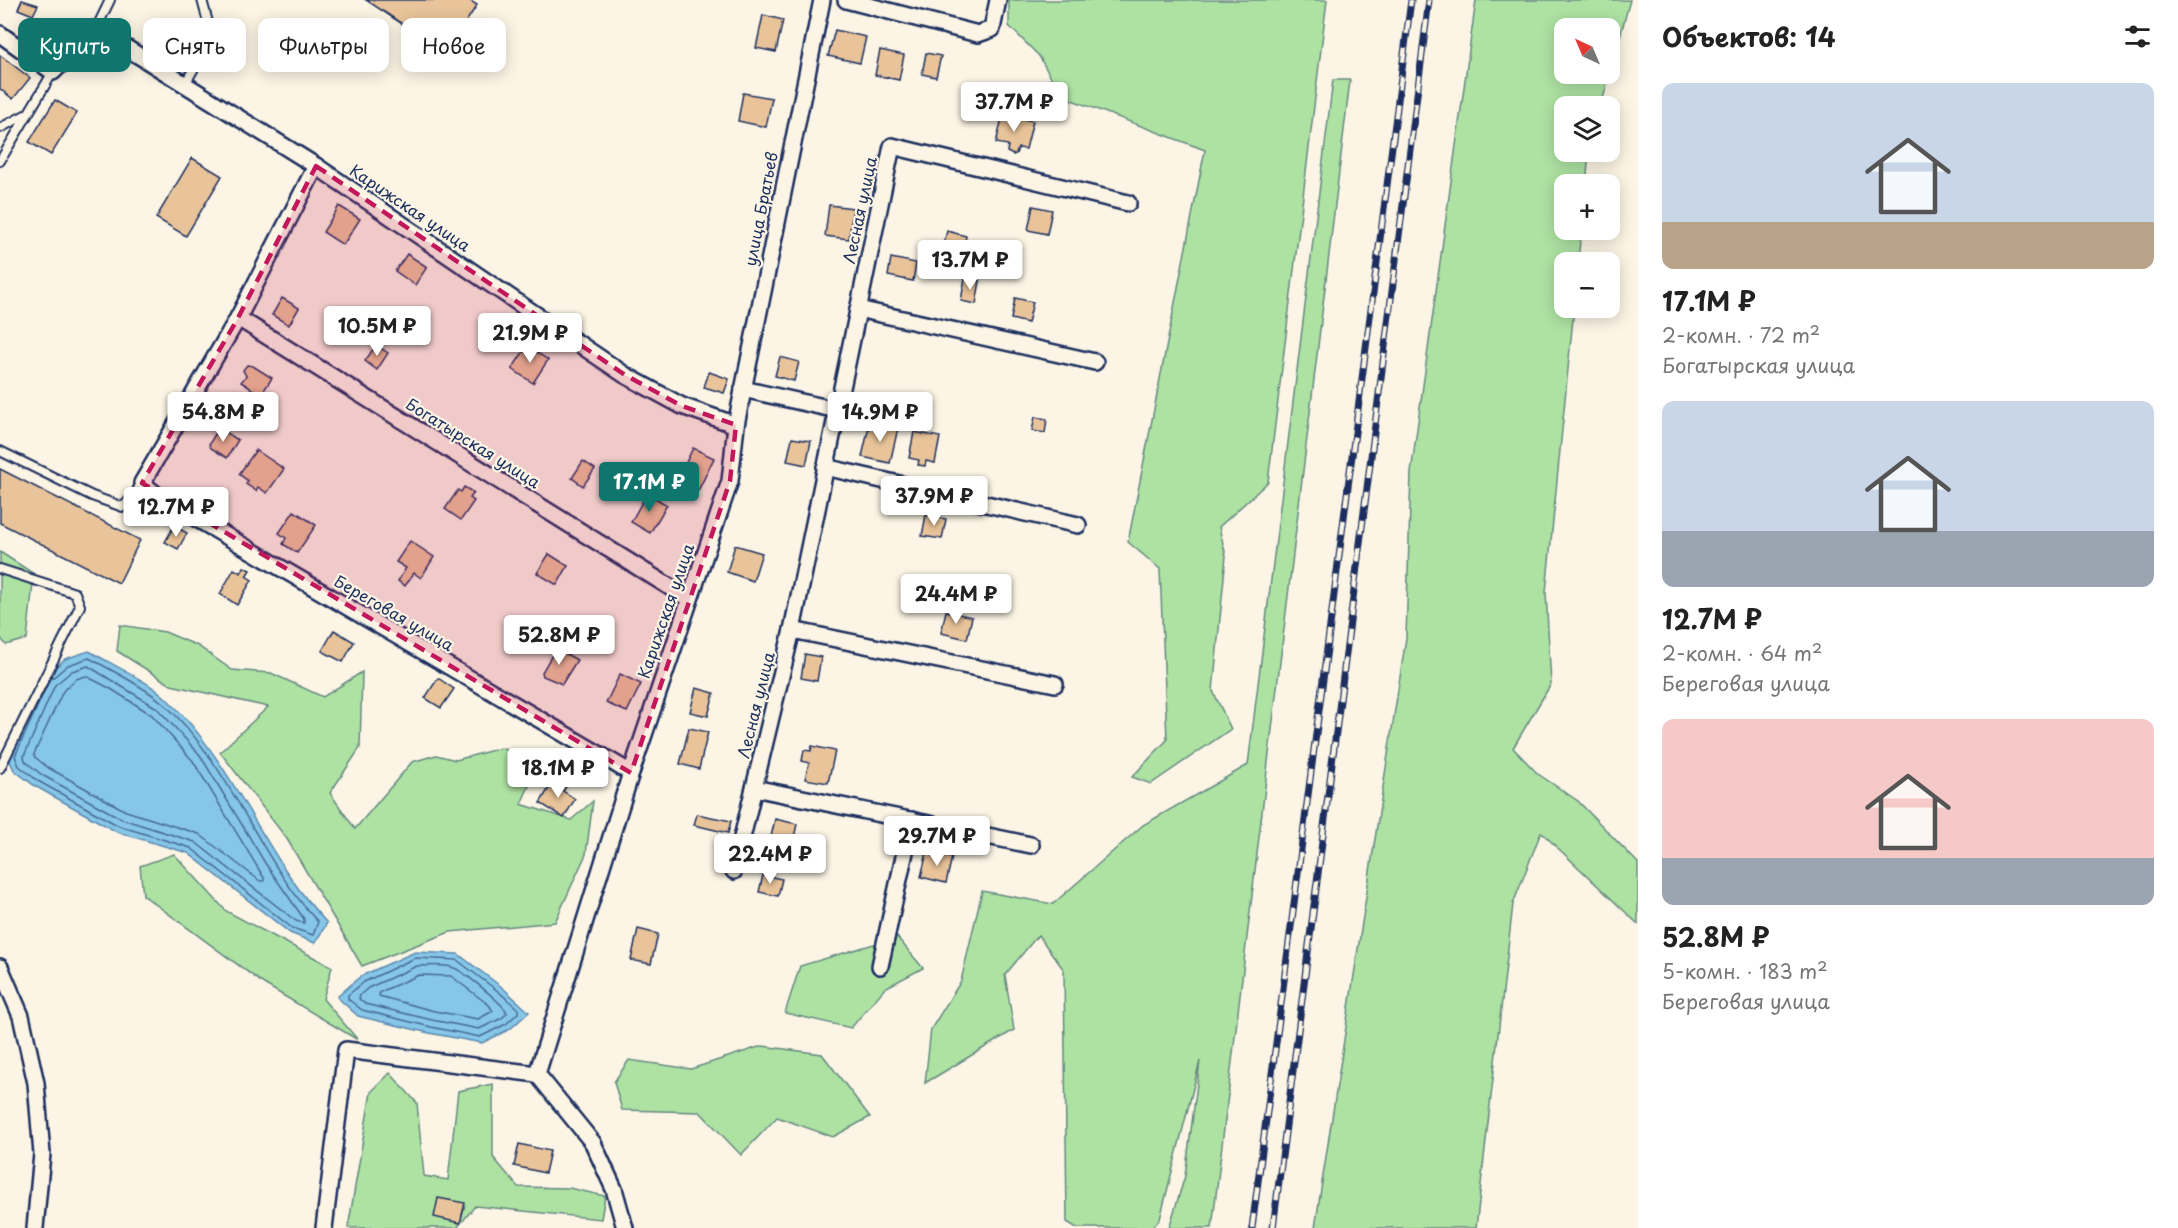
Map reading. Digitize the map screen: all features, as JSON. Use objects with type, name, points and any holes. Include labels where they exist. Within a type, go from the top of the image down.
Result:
[{"type":"street","name":"улица Братьев","points":[[736,425],[822,0]]},
{"type":"street","points":[[846,0],[978,34],[992,29],[998,0]]},
{"type":"street","points":[[0,34],[18,47]]},
{"type":"street","name":"Карижская улица","points":[[131,51],[316,166],[626,375],[682,406],[736,425],[730,481],[631,773],[537,1074]]},
{"type":"street","name":"Лесная улица","points":[[734,871],[792,630],[892,146],[1128,203]]},
{"type":"street","points":[[142,483],[238,318],[316,166]]},
{"type":"street","points":[[858,309],[1095,362]]},
{"type":"street","name":"Богатырская улица","points":[[238,318],[689,599]]},
{"type":"street","points":[[743,389],[837,410]]},
{"type":"street","points":[[825,467],[1078,525]]},
{"type":"street","name":"Береговая улица","points":[[142,483],[158,496],[631,773]]},
{"type":"street","points":[[792,630],[1056,684]]},
{"type":"street","points":[[754,788],[1031,845]]},
{"type":"street","points":[[880,966],[912,820]]},
{"type":"street","points":[[0,967],[21,1016],[36,1083],[42,1154],[35,1228]]},
{"type":"street","points":[[324,1228],[346,1050],[537,1074],[593,1143],[614,1189],[625,1228]]},
{"type":"lane","points":[[101,18],[110,0]]},
{"type":"lane","points":[[185,84],[212,37],[202,0]]},
{"type":"lane","points":[[0,161],[53,72]]},
{"type":"lane","points":[[0,128],[28,113]]},
{"type":"lane","points":[[0,451],[92,496],[123,507],[142,483]]},
{"type":"lane","points":[[0,569],[75,593],[80,606],[0,768]]},
{"type":"highlighted area","points":[[316,166],[625,375],[682,406],[736,425],[730,481],[631,773],[142,483],[238,318]]},
{"type":"green space","points":[[1009,0],[1327,0],[1268,482],[1219,527],[1226,556],[1213,691],[1231,729],[1151,784],[1132,777],[1167,740],[1160,569],[1128,542],[1205,150],[1061,96],[1039,56],[1009,26]]},
{"type":"green space","points":[[1476,0],[1630,0],[1620,36],[1620,18],[1554,18],[1554,84],[1607,84],[1604,96],[1554,96],[1554,162],[1588,162],[1587,174],[1554,174],[1554,240],[1580,240],[1579,252],[1554,252],[1554,318],[1573,318],[1546,592],[1551,684],[1513,748],[1538,774],[1578,801],[1638,863],[1638,924],[1541,832],[1513,904],[1476,1228],[1315,1228],[1406,638],[1411,473]]},
{"type":"green space","points":[[1333,80],[1350,80],[1212,1228],[1169,1228],[1185,1176],[1200,1061],[1160,1219],[1152,1228],[1077,1228],[1067,1222],[1064,970],[1038,935],[1005,975],[1014,1030],[925,1083],[931,1029],[961,981],[982,891],[1053,904],[1143,825],[1248,765]]},
{"type":"green space","points":[[0,552],[34,574],[27,639],[6,645],[0,637]]},
{"type":"green space","points":[[120,625],[165,632],[198,646],[232,670],[271,673],[323,697],[362,672],[360,748],[330,793],[355,829],[412,762],[436,755],[456,760],[501,748],[539,763],[521,804],[571,820],[593,801],[586,854],[555,922],[450,932],[362,966],[287,839],[220,752],[268,707],[171,685],[117,651]]},
{"type":"green space","points":[[174,854],[226,911],[332,967],[323,999],[358,1040],[264,984],[143,895],[140,866]]},
{"type":"green space","points":[[897,937],[923,968],[885,988],[851,1028],[785,1013],[800,966]]},
{"type":"green space","points":[[762,1046],[822,1054],[870,1117],[833,1137],[777,1117],[741,1155],[700,1112],[622,1110],[614,1082],[629,1060],[691,1069]]},
{"type":"green space","points":[[390,1073],[417,1103],[424,1176],[448,1180],[458,1091],[493,1084],[493,1157],[518,1187],[569,1188],[605,1196],[601,1219],[475,1206],[457,1228],[348,1228],[371,1092]]},
{"type":"water","points":[[89,651],[151,686],[191,724],[231,780],[285,869],[327,923],[315,943],[290,933],[188,853],[117,832],[35,786],[14,770],[8,757],[44,677],[65,659]]},
{"type":"water","points":[[415,952],[458,954],[503,988],[529,1012],[510,1029],[482,1043],[358,1016],[337,997],[361,976]]},
{"type":"building","points":[[22,0],[38,5],[33,15],[18,9]]},
{"type":"building","points":[[366,0],[469,0],[477,5],[469,18],[401,18],[401,23]]},
{"type":"building","points":[[763,15],[783,20],[776,52],[756,48]]},
{"type":"building","points":[[835,30],[866,37],[860,63],[828,56]]},
{"type":"building","points":[[880,50],[904,55],[899,80],[875,75]]},
{"type":"building","points":[[926,53],[941,56],[936,77],[922,74]]},
{"type":"building","points":[[0,55],[18,69],[18,72],[22,72],[30,78],[13,99],[0,89]]},
{"type":"building","points":[[743,93],[772,98],[766,127],[738,121]]},
{"type":"building","points":[[55,100],[77,113],[51,155],[29,142]]},
{"type":"building","points":[[1003,114],[1033,121],[1026,149],[1018,148],[1016,154],[1013,155],[1007,152],[1008,145],[996,143]]},
{"type":"building","points":[[192,158],[222,176],[186,236],[156,218]]},
{"type":"building","points":[[829,205],[853,208],[849,239],[825,236]]},
{"type":"building","points":[[339,206],[360,219],[343,245],[323,232]]},
{"type":"building","points":[[1033,206],[1052,210],[1047,234],[1028,230]]},
{"type":"building","points":[[947,231],[966,236],[964,247],[944,243]]},
{"type":"building","points":[[407,254],[427,267],[415,285],[395,271]]},
{"type":"building","points":[[891,258],[916,263],[913,281],[888,276]]},
{"type":"building","points":[[965,278],[980,281],[976,304],[961,301]]},
{"type":"building","points":[[282,298],[299,308],[289,325],[272,315]]},
{"type":"building","points":[[1015,298],[1033,302],[1028,323],[1011,319]]},
{"type":"building","points":[[376,345],[388,353],[377,370],[365,361]]},
{"type":"building","points":[[527,346],[548,360],[533,383],[512,369]]},
{"type":"building","points":[[780,357],[799,362],[794,381],[775,376]]},
{"type":"building","points":[[247,365],[253,366],[272,378],[261,395],[241,382],[246,376],[243,370]]},
{"type":"building","points":[[709,372],[729,379],[724,393],[704,387]]},
{"type":"building","points":[[1035,417],[1047,419],[1045,433],[1032,431]]},
{"type":"building","points":[[870,422],[898,428],[890,463],[862,457]]},
{"type":"building","points":[[219,428],[238,440],[227,458],[211,448],[209,444]]},
{"type":"building","points":[[914,432],[940,437],[935,463],[926,461],[925,466],[918,465],[919,460],[909,458]]},
{"type":"building","points":[[792,438],[811,441],[806,465],[787,461]]},
{"type":"building","points":[[693,448],[714,458],[698,491],[677,481]]},
{"type":"building","points":[[256,450],[284,469],[267,493],[258,487],[256,491],[246,484],[248,481],[239,474]]},
{"type":"building","points":[[583,461],[595,469],[583,486],[572,478]]},
{"type":"building","points":[[0,469],[140,540],[119,583],[0,523]]},
{"type":"building","points":[[464,487],[474,493],[470,498],[474,501],[461,520],[445,509],[458,490],[461,492]]},
{"type":"building","points":[[647,493],[667,505],[650,533],[631,522]]},
{"type":"building","points":[[294,511],[316,525],[297,553],[283,544],[286,538],[279,533]]},
{"type":"building","points":[[926,515],[946,519],[942,539],[922,536]]},
{"type":"building","points":[[174,526],[187,533],[178,549],[165,542]]},
{"type":"building","points":[[410,541],[434,557],[421,578],[414,573],[405,586],[398,581],[406,568],[396,562]]},
{"type":"building","points":[[735,545],[762,553],[753,581],[727,572]]},
{"type":"building","points":[[549,554],[568,566],[557,585],[537,573]]},
{"type":"building","points":[[244,567],[250,570],[246,576],[252,580],[237,605],[220,594],[234,569],[241,573]]},
{"type":"building","points":[[946,611],[972,617],[967,639],[941,633]]},
{"type":"building","points":[[334,630],[354,642],[343,662],[322,651]]},
{"type":"building","points":[[556,648],[577,660],[562,684],[543,676],[542,672]]},
{"type":"building","points":[[805,654],[821,657],[817,681],[801,678]]},
{"type":"building","points":[[620,674],[641,684],[627,712],[606,703]]},
{"type":"building","points":[[438,678],[454,689],[441,708],[425,698]]},
{"type":"building","points":[[696,688],[714,693],[708,716],[690,712]]},
{"type":"building","points":[[689,728],[708,732],[699,769],[680,764]]},
{"type":"building","points":[[812,746],[835,751],[828,783],[805,779],[809,763],[802,761],[804,750],[811,751]]},
{"type":"building","points":[[555,778],[567,785],[563,791],[575,799],[564,818],[540,803]]},
{"type":"building","points":[[697,814],[731,821],[728,833],[694,825]]},
{"type":"building","points":[[775,819],[797,824],[793,842],[771,837]]},
{"type":"building","points":[[927,852],[952,857],[946,883],[921,877]]},
{"type":"building","points":[[763,875],[782,879],[778,896],[759,892]]},
{"type":"building","points":[[638,929],[658,934],[651,964],[631,960]]},
{"type":"building","points":[[519,1144],[550,1151],[545,1173],[514,1166]]},
{"type":"building","points":[[438,1198],[465,1203],[460,1223],[434,1217]]},
{"type":"railway","points":[[1252,1228],[1411,0]]},
{"type":"railway","points":[[1273,1228],[1429,0]]}]
